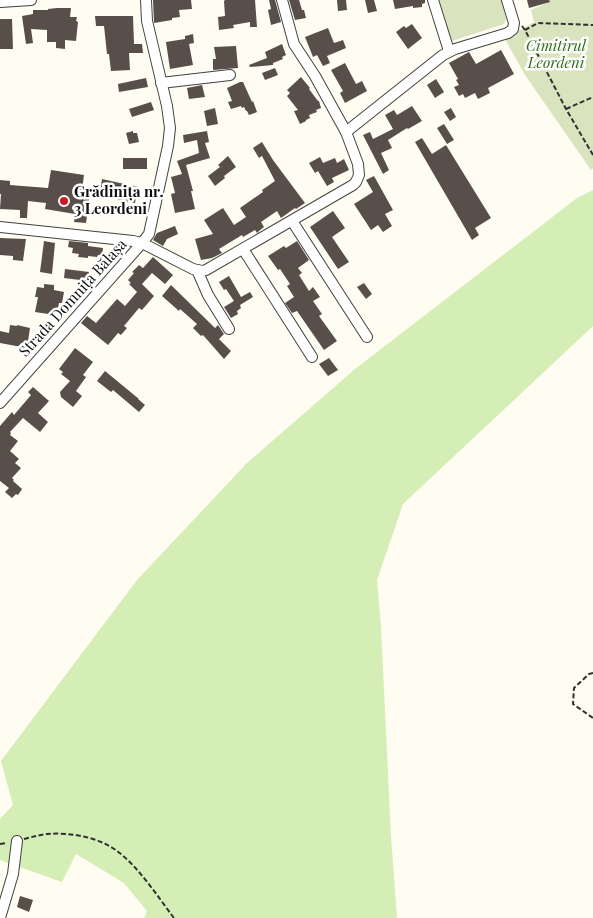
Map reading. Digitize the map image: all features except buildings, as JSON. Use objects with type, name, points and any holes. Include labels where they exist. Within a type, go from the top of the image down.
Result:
[{"type":"street","points":[[0,2],[31,0]]},
{"type":"street","name":"Strada Domnița Bălașa","points":[[0,403],[142,243],[151,227],[170,136],[169,116],[147,21],[146,0]]},
{"type":"street","points":[[0,227],[133,241],[142,243],[197,270],[206,270],[353,185],[359,176],[359,168],[346,132],[315,76],[294,44],[282,0]]},
{"type":"street","points":[[433,0],[450,51]]},
{"type":"street","points":[[346,132],[450,51],[511,31],[514,26],[507,0]]},
{"type":"street","points":[[161,83],[230,76]]},
{"type":"street","points":[[292,221],[368,337]]},
{"type":"street","points":[[243,249],[312,357]]},
{"type":"street","points":[[197,270],[208,295],[229,329]]},
{"type":"street","points":[[0,918],[12,874],[17,840]]},
{"type":"path","points":[[525,30],[538,22],[593,25]]},
{"type":"path","points":[[514,26],[521,24],[525,30],[566,109],[593,155]]},
{"type":"path","points":[[566,109],[593,97]]},
{"type":"path","points":[[593,673],[588,674],[574,688],[574,704],[593,718]]},
{"type":"path","points":[[0,844],[47,834],[70,834],[87,837],[103,843],[116,850],[130,862],[174,918]]},
{"type":"green space","points":[[439,0],[502,0],[506,19],[504,24],[452,41]]},
{"type":"green space","name":"Cimitirul Leordeni","points":[[547,0],[593,0],[593,168],[591,170],[525,75],[505,39],[534,22],[531,10],[547,3]]},
{"type":"green space","points":[[593,190],[593,326],[403,504],[377,580],[397,918],[144,918],[147,911],[124,883],[76,854],[62,882],[0,860],[0,819],[13,805],[1,761],[137,580],[247,463],[355,369],[577,198]]},
{"type":"place","name":"Grădinița nr. 3 Leordeni","points":[[64,201]]}]
